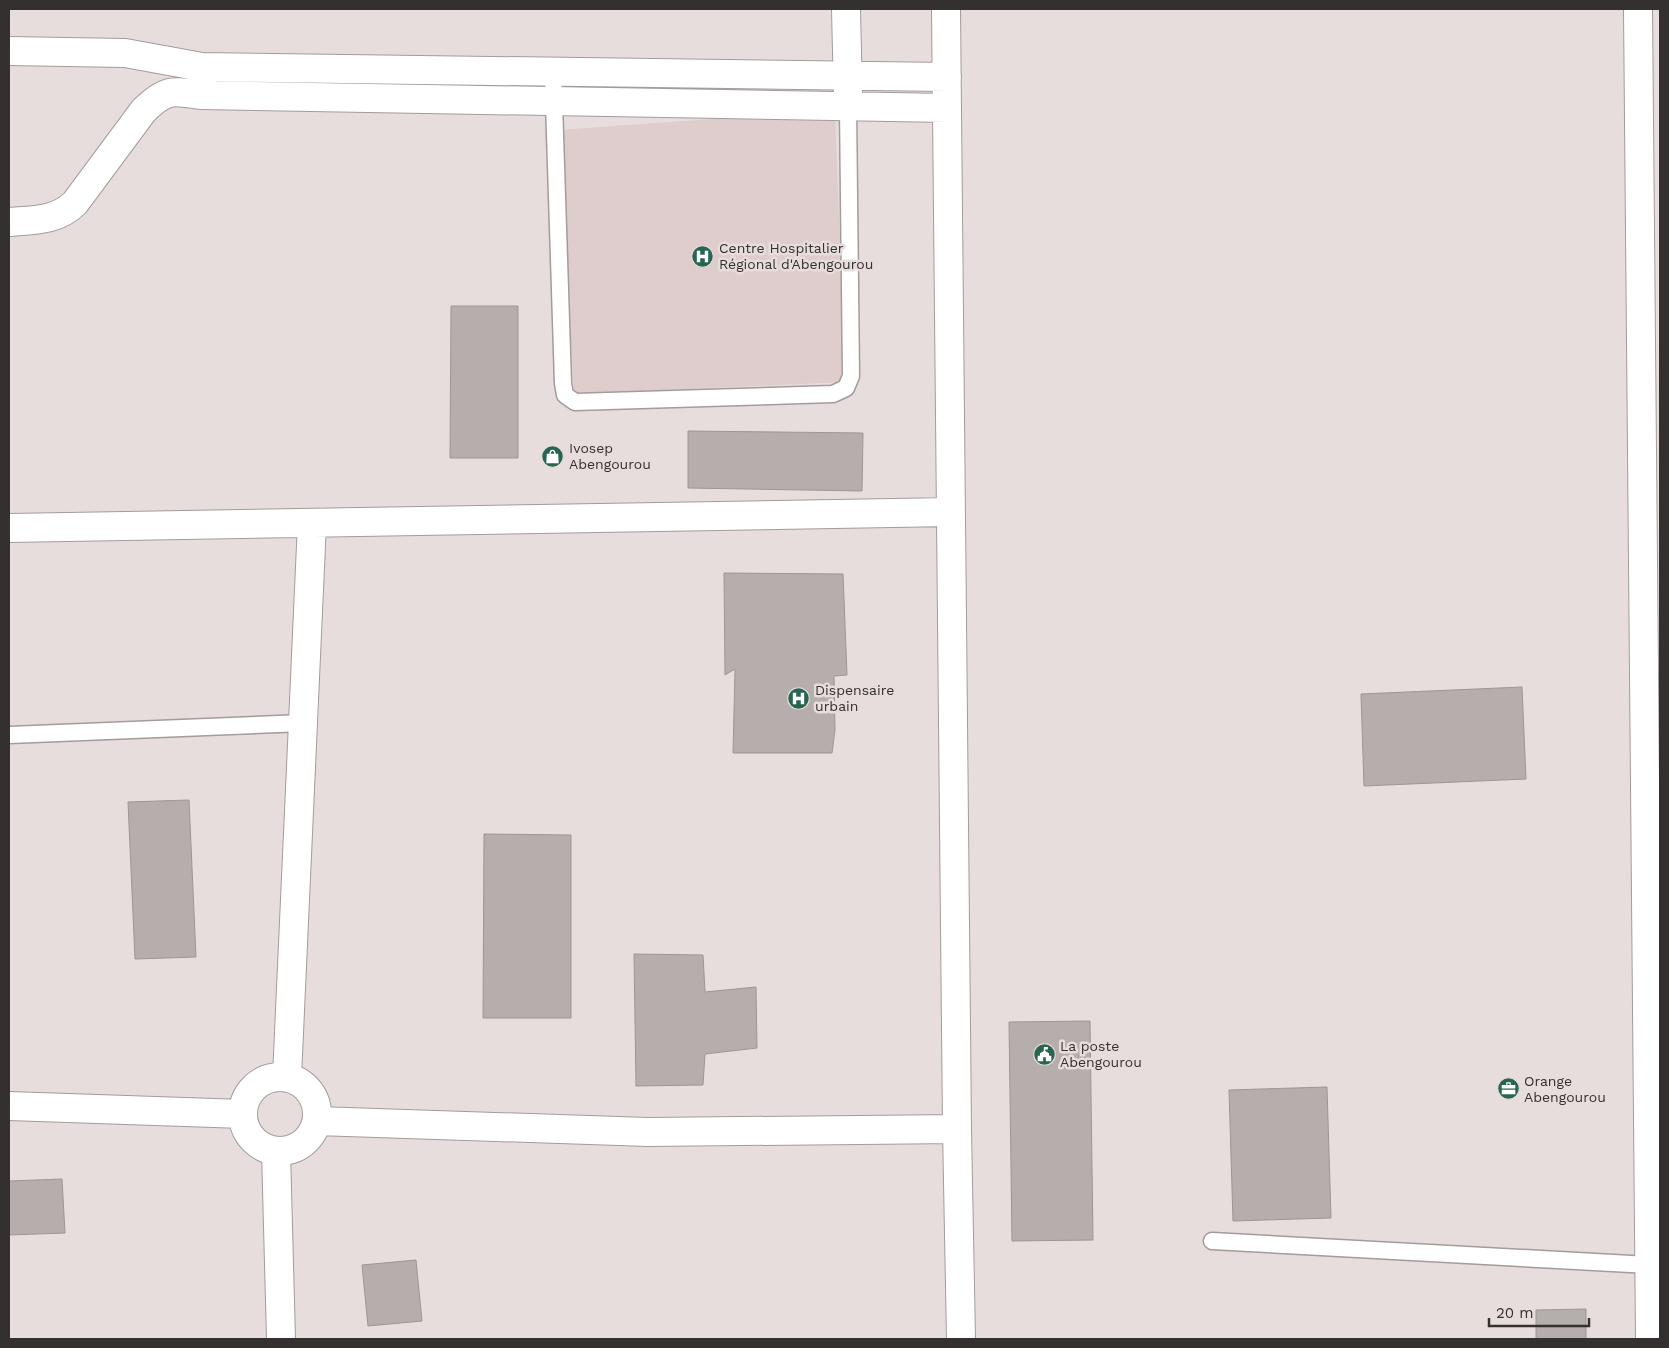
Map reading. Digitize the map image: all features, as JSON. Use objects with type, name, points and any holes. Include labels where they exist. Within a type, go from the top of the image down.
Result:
[{"type":"street","points":[[846,9],[848,106]]},
{"type":"street","points":[[946,9],[957,1129],[962,1339]]},
{"type":"street","points":[[1638,9],[1651,484],[1655,1265],[1650,1339]]},
{"type":"street","points":[[9,51],[125,53],[202,68],[947,77]]},
{"type":"street","points":[[202,68],[202,94]]},
{"type":"street","points":[[9,222],[52,218],[67,211],[75,203],[144,110],[157,97],[173,92],[947,108]]},
{"type":"street","points":[[9,528],[951,512]]},
{"type":"street","points":[[287,1077],[312,523]]},
{"type":"street","points":[[273,1077],[287,1077],[304,1084],[314,1097],[318,1110],[317,1121],[312,1133],[303,1144],[291,1150],[276,1151],[263,1147],[254,1141],[246,1130],[243,1114],[245,1101],[251,1090],[262,1081],[273,1077]]},
{"type":"street","points":[[9,1106],[243,1114]]},
{"type":"street","points":[[317,1121],[648,1132],[957,1129]]},
{"type":"street","points":[[276,1151],[281,1339]]},
{"type":"lane","points":[[553,72],[563,382],[565,395],[575,402],[834,394],[846,388],[851,376],[848,106]]},
{"type":"lane","points":[[9,735],[303,723]]},
{"type":"lane","points":[[1212,1241],[1655,1265]]},
{"type":"shaded area","name":"Centre Hospitalier Régional d'Abengourou","points":[[835,110],[845,382],[574,394],[559,130]]},
{"type":"building","points":[[451,306],[518,306],[518,458],[450,458]]},
{"type":"building","points":[[688,431],[863,433],[862,491],[688,488]]},
{"type":"building","points":[[724,573],[843,574],[847,675],[834,676],[835,730],[832,753],[733,753],[735,669],[725,675]]},
{"type":"building","points":[[1522,687],[1526,779],[1364,786],[1361,694]]},
{"type":"building","points":[[189,800],[196,957],[135,959],[128,802]]},
{"type":"building","points":[[484,834],[571,835],[571,1018],[483,1018]]},
{"type":"building","points":[[634,954],[703,955],[705,992],[756,987],[757,1048],[705,1054],[703,1085],[636,1086]]},
{"type":"building","points":[[1090,1021],[1093,1240],[1012,1241],[1009,1022]]},
{"type":"building","points":[[1327,1087],[1331,1218],[1233,1221],[1229,1090]]},
{"type":"building","points":[[62,1179],[65,1233],[9,1235],[9,1181]]},
{"type":"building","points":[[416,1260],[422,1321],[368,1326],[362,1265]]},
{"type":"building","points":[[1586,1309],[1586,1339],[1536,1339],[1536,1310]]},
{"type":"place","name":"Centre Hospitalier Régional d'Abengourou","points":[[703,256]]},
{"type":"place","name":"Ivosep Abengourou","points":[[553,456]]},
{"type":"place","name":"Dispensaire urbain","points":[[799,698]]},
{"type":"place","name":"La poste Abengourou","points":[[1044,1054]]},
{"type":"place","name":"Orange Abengourou","points":[[1508,1089]]}]
